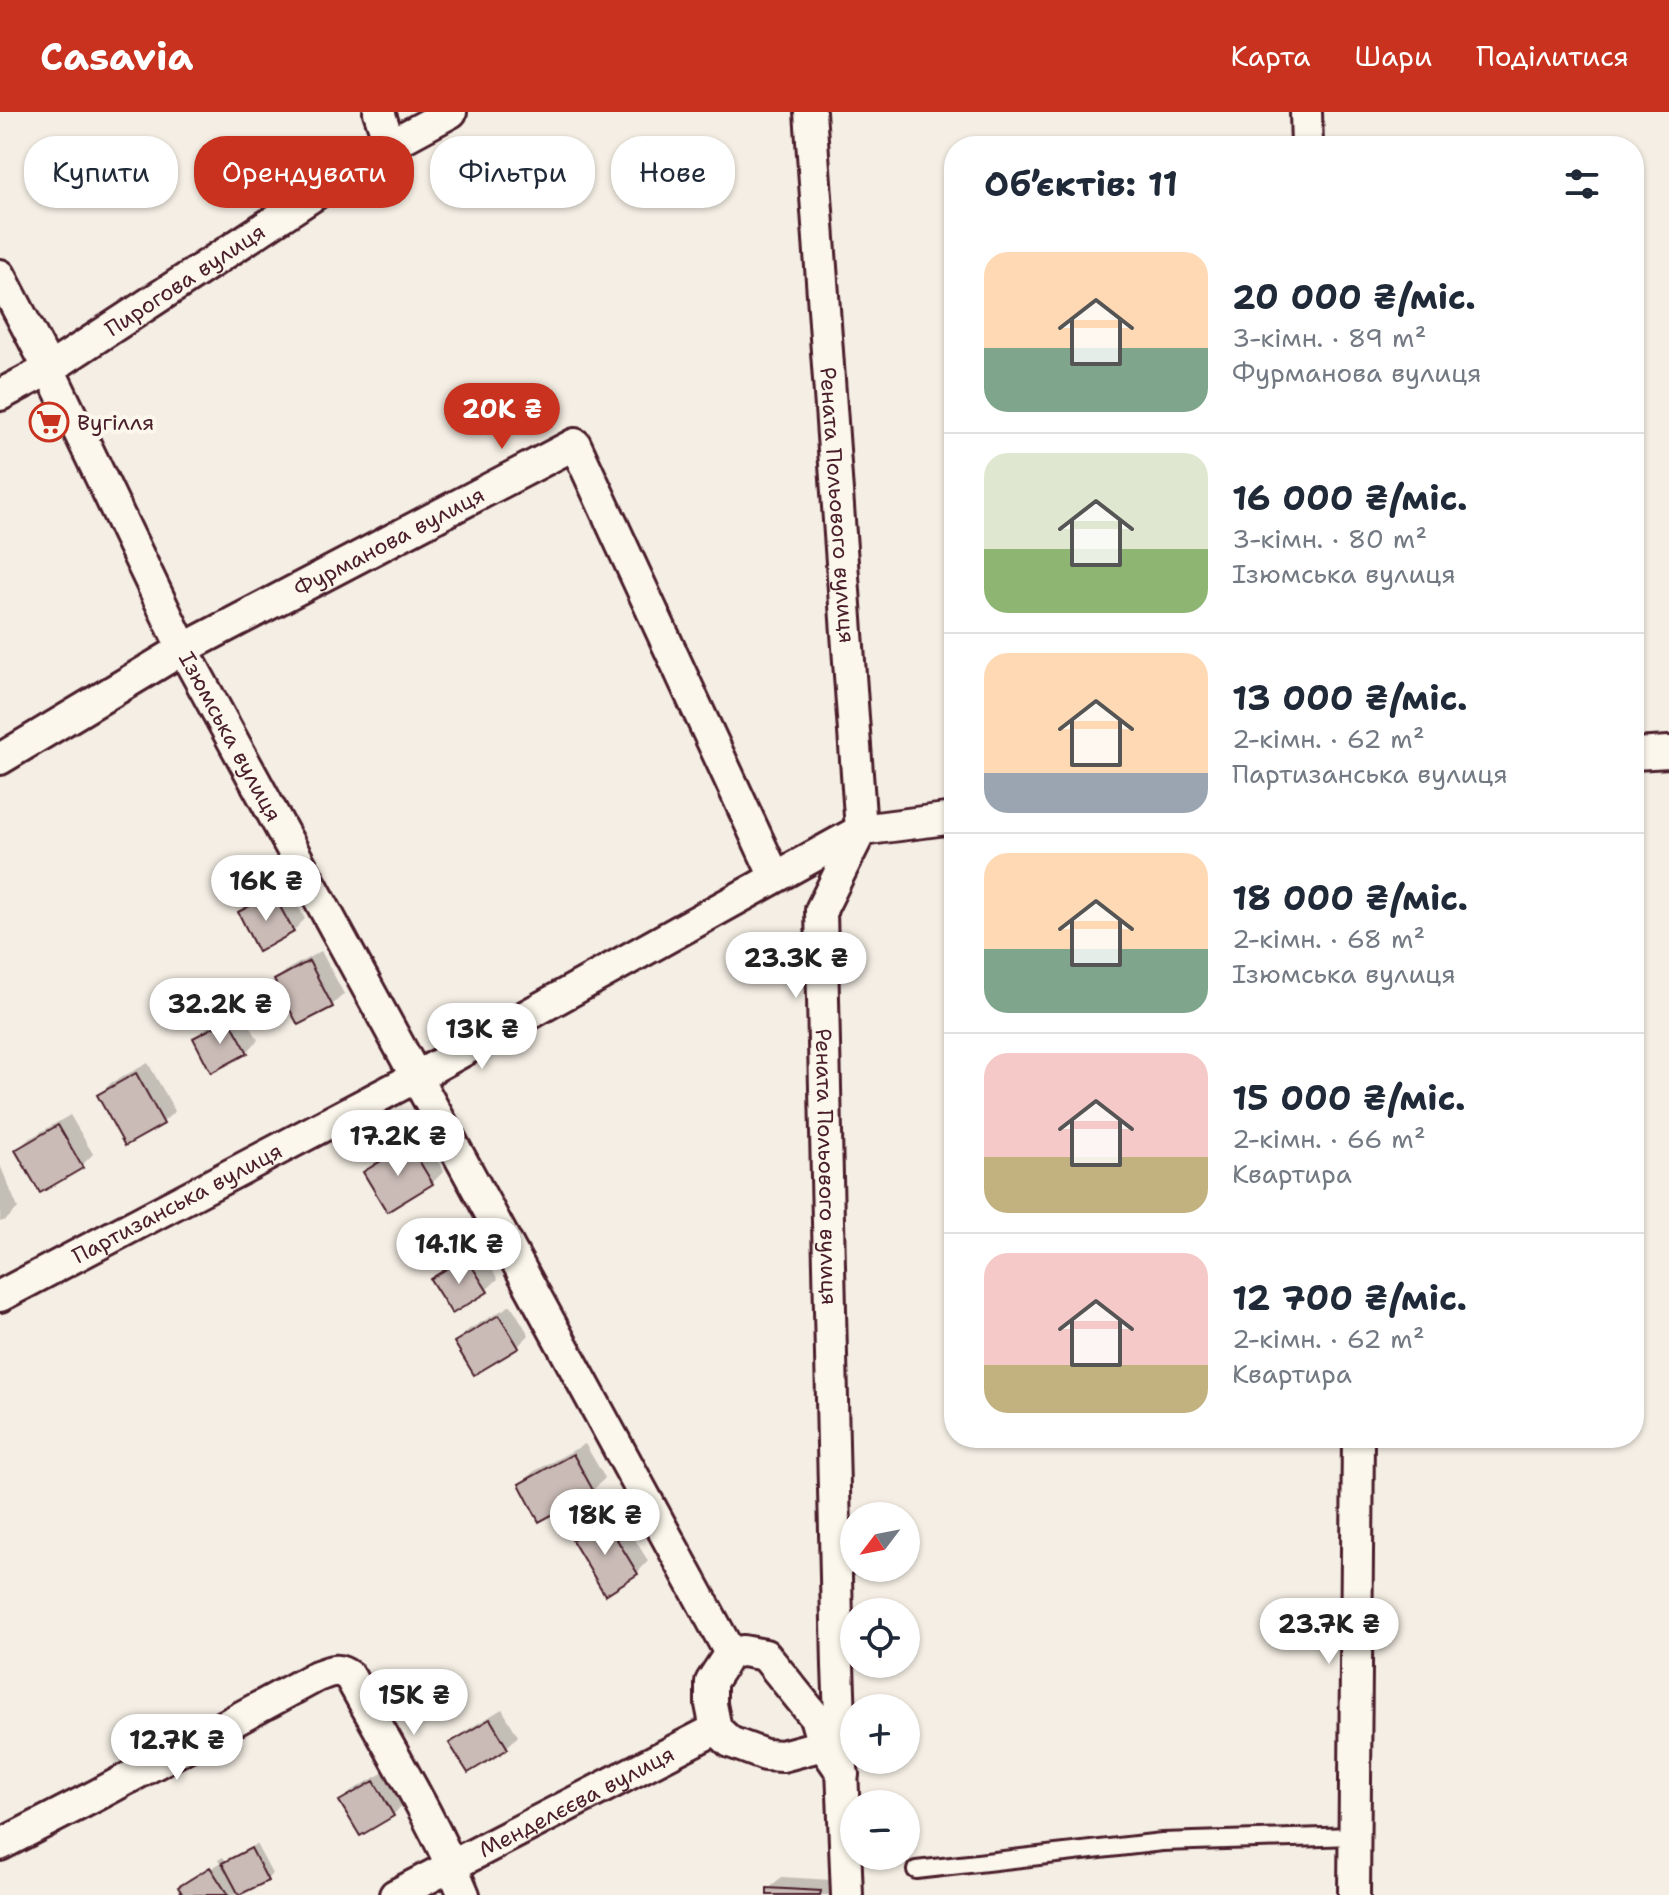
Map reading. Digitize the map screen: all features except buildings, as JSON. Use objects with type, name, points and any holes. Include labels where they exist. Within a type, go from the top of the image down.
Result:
[{"type":"street","points":[[379,112],[387,136]]},
{"type":"street","name":"Пирогова вулиця","points":[[407,136],[451,112]]},
{"type":"street","name":"Рената Польового вулиця","points":[[810,112],[861,830],[821,910],[838,1666],[847,1895]]},
{"type":"street","points":[[1306,112],[1307,136]]},
{"type":"street","name":"Пирогова вулиця","points":[[0,395],[49,369],[294,208]]},
{"type":"street","name":"Ізюмська вулиця","points":[[0,275],[49,369],[183,649],[730,1653]]},
{"type":"street","name":"Фурманова вулиця","points":[[0,759],[183,649],[575,444],[775,877]]},
{"type":"street","points":[[1644,753],[1669,752]]},
{"type":"street","name":"Партизанська вулиця","points":[[0,1296],[416,1077],[861,830],[944,819]]},
{"type":"street","points":[[1354,1895],[1358,1448]]},
{"type":"street","points":[[823,1745],[782,1756],[765,1755],[730,1742],[716,1729],[711,1682],[730,1653],[743,1651],[765,1655],[815,1717],[823,1745],[844,1776]]},
{"type":"street","points":[[0,1845],[317,1676],[341,1670],[350,1677],[453,1866],[464,1895]]},
{"type":"street","name":"Менделєєва вулиця","points":[[395,1895],[716,1729]]},
{"type":"lane","points":[[920,1870],[1162,1842],[1354,1836]]},
{"type":"place","name":"Вугілля","points":[[49,422]]}]
